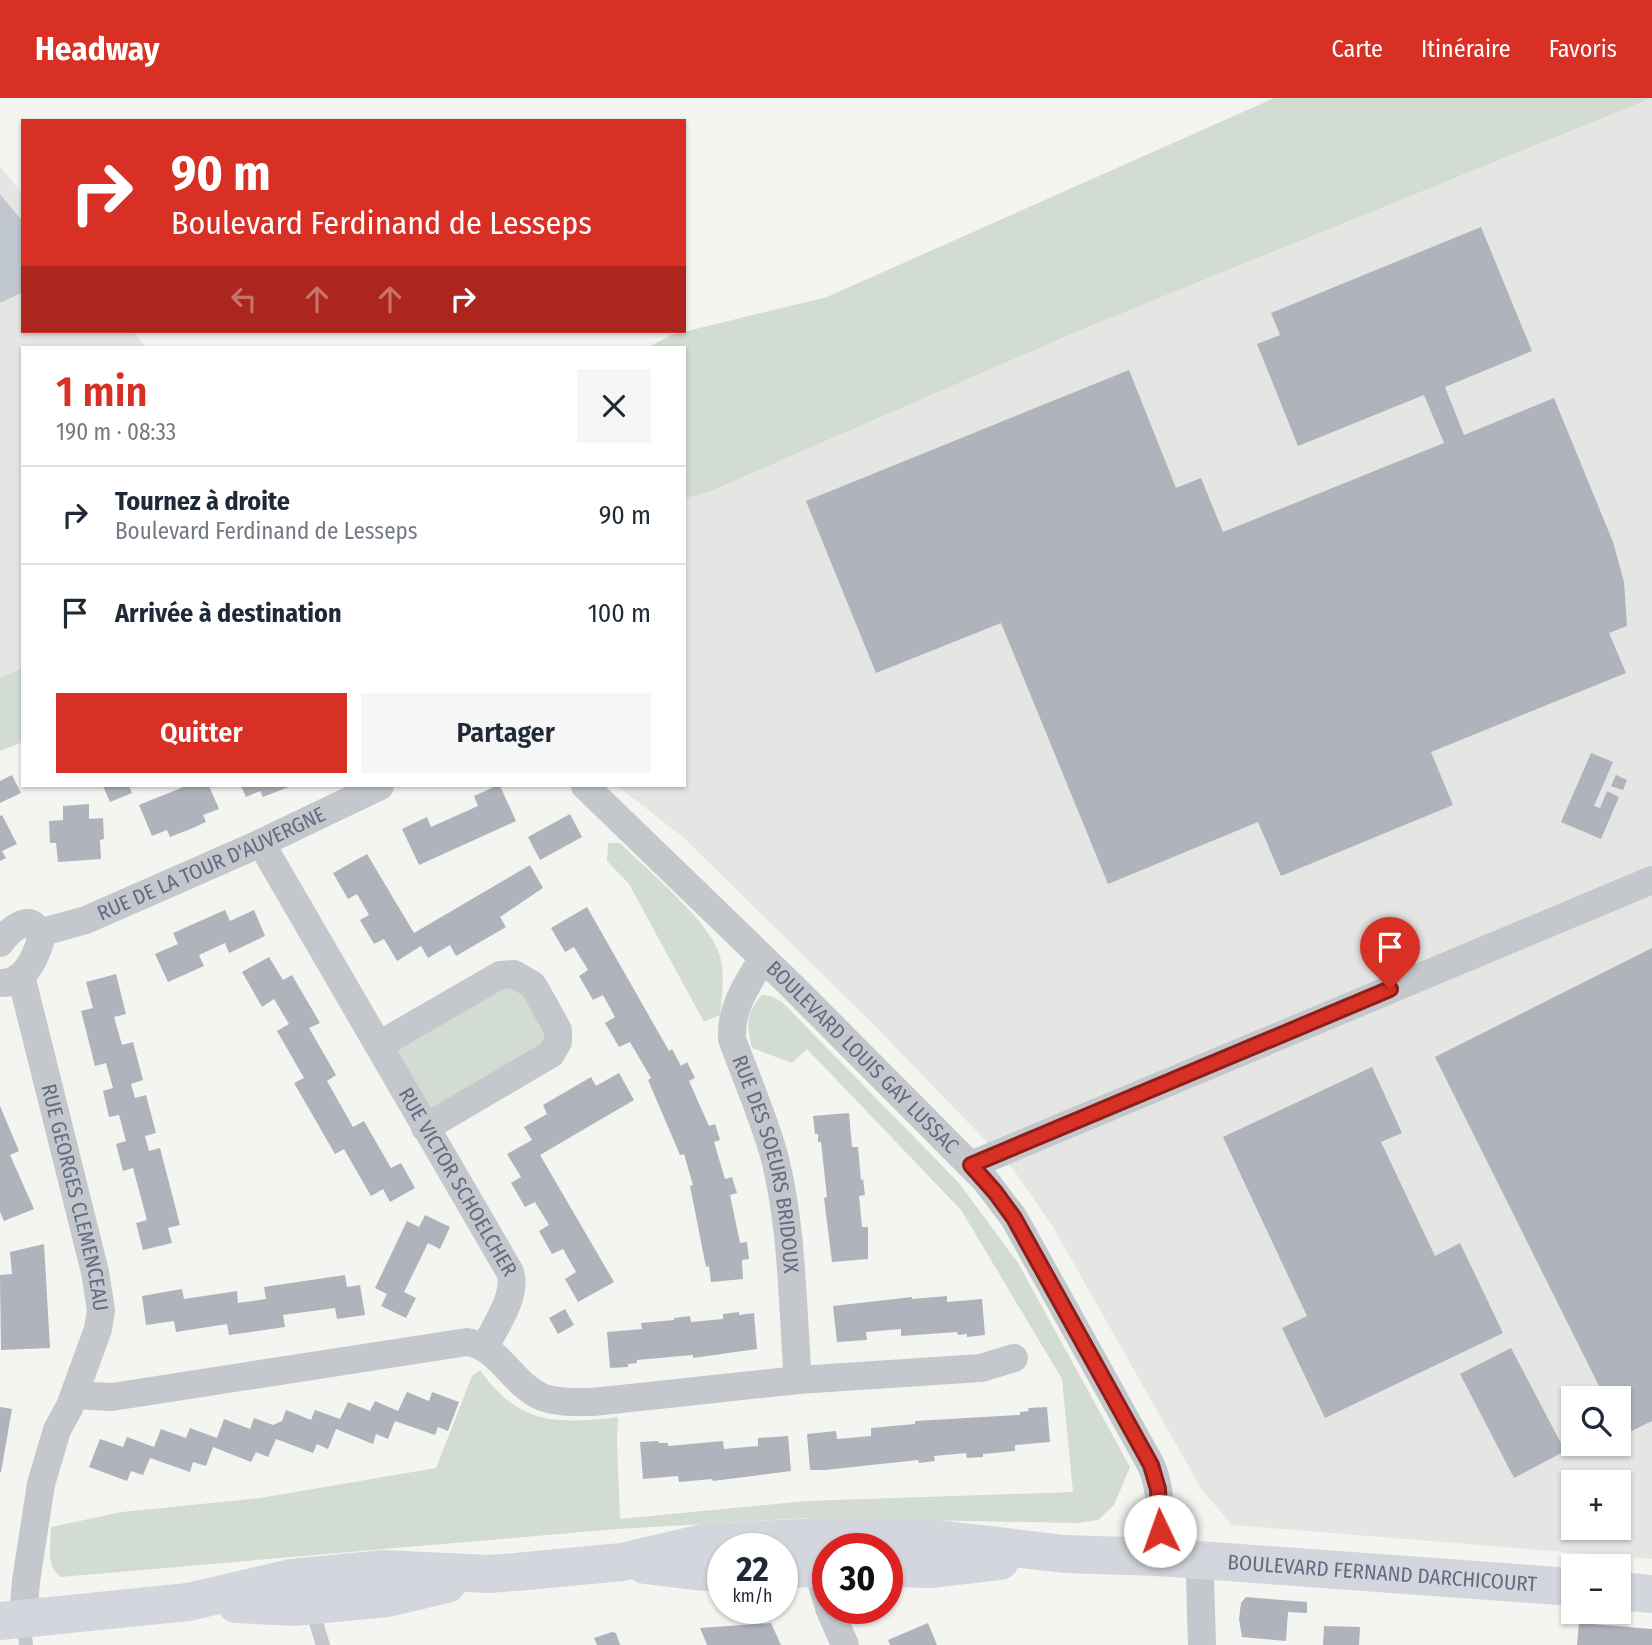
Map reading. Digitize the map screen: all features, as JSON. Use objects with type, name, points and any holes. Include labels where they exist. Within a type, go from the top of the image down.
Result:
[{"type":"main road","name":"BOULEVARD FERNAND DARCHICOURT","points":[[16,1628],[188,1602],[294,1607],[309,1591],[387,1598],[488,1574],[622,1562],[703,1543],[811,1561],[937,1539],[1065,1554],[1158,1557],[1561,1586]]},
{"type":"main road","name":"BOULEVARD FERNAND DARCHICOURT","points":[[903,1568],[933,1569],[1065,1554]]},
{"type":"main road","name":"BOULEVARD FERNAND DARCHICOURT","points":[[622,1562],[707,1573]]},
{"type":"main road","points":[[1631,1592],[1652,1594]]},
{"type":"street","name":"RUE DE LA TOUR D'AUVERGNE","points":[[0,943],[8,933],[23,923],[30,923],[39,933],[86,920],[261,843],[378,787]]},
{"type":"street","name":"BOULEVARD LOUIS GAY LUSSAC","points":[[586,787],[763,958],[992,1188],[1014,1218],[1151,1465],[1158,1489],[1158,1557]]},
{"type":"street","name":"RUE VICTOR SCHOELCHER","points":[[261,843],[512,1278],[505,1307],[485,1347]]},
{"type":"street","points":[[971,1165],[1652,880]]},
{"type":"street","points":[[10,979],[34,960],[41,939],[39,933]]},
{"type":"street","name":"RUE DES SOEURS BRIDOUX","points":[[763,958],[737,1005],[731,1026],[732,1039],[764,1125],[780,1184],[787,1231],[798,1380]]},
{"type":"street","points":[[379,1045],[500,975],[514,974],[533,985],[558,1031],[558,1042],[551,1054],[425,1128]]},
{"type":"street","name":"RUE GEORGES CLEMENCEAU","points":[[10,979],[100,1298],[98,1329],[75,1395],[57,1430],[41,1484],[16,1628]]},
{"type":"street","points":[[75,1395],[112,1398],[458,1343],[477,1343],[485,1347],[523,1384],[544,1397],[556,1401],[593,1402],[798,1380],[981,1368],[1014,1358]]},
{"type":"street","points":[[1202,1645],[1200,1579],[1203,1561]]},
{"type":"street","points":[[836,1624],[845,1645]]},
{"type":"lane","points":[[309,1591],[323,1645]]},
{"type":"shaded area","points":[[1274,98],[1652,98],[1083,329],[711,491],[686,498],[686,346],[651,346],[671,335],[827,297]]},
{"type":"shaded area","points":[[1652,98],[1652,1559],[1631,1557],[1631,1554],[1590,1554],[1232,1525],[1202,1490],[1053,1227],[1013,1169],[873,1024],[683,837],[618,787],[686,787],[686,498],[711,491],[1083,329]]},
{"type":"shaded area","points":[[0,166],[21,192],[21,333],[134,333],[145,346],[21,346],[21,669],[0,678]]},
{"type":"shaded area","points":[[0,194],[21,220],[21,293],[0,303]]},
{"type":"shaded area","points":[[21,669],[21,743],[0,751],[0,678]]},
{"type":"shaded area","points":[[608,843],[620,843],[661,881],[691,912],[714,942],[722,971],[720,1015],[704,1022],[629,884],[607,861]]},
{"type":"shaded area","points":[[507,983],[518,985],[548,1040],[430,1114],[394,1049]]},
{"type":"shaded area","points":[[762,995],[782,1002],[959,1183],[1018,1263],[1130,1467],[1114,1505],[1098,1520],[1077,1523],[807,1518],[617,1529],[61,1577],[56,1573],[50,1555],[51,1527],[122,1512],[260,1498],[436,1468],[472,1376],[480,1370],[510,1402],[541,1417],[576,1420],[618,1417],[620,1519],[806,1501],[1073,1492],[1062,1379],[961,1210],[807,1049],[792,1063],[752,1048],[749,1033],[750,1013]]},
{"type":"building","points":[[1481,227],[1532,351],[1445,387],[1464,435],[1554,398],[1613,542],[1624,582],[1627,626],[1609,633],[1626,673],[1431,752],[1453,805],[1281,876],[1258,822],[1108,884],[1001,623],[876,673],[806,501],[1129,370],[1176,488],[1201,478],[1223,532],[1444,443],[1424,395],[1298,446],[1257,344],[1280,335],[1271,313]]},
{"type":"building","points":[[1591,753],[1613,762],[1594,806],[1600,808],[1607,791],[1619,797],[1601,839],[1561,822]]},
{"type":"building","points":[[12,775],[21,793],[0,803],[0,781]]},
{"type":"building","points":[[1616,775],[1627,780],[1623,790],[1611,786]]},
{"type":"building","points":[[103,787],[129,787],[132,793],[110,802]]},
{"type":"building","points":[[184,787],[209,787],[219,809],[203,815],[206,822],[170,837],[167,830],[152,836],[139,805]]},
{"type":"building","points":[[241,787],[288,787],[263,797],[260,791],[246,797]]},
{"type":"building","points":[[494,787],[500,787],[516,821],[419,865],[402,829],[427,817],[431,827],[478,806],[474,796]]},
{"type":"building","points":[[89,804],[89,819],[103,818],[101,859],[58,862],[56,843],[50,843],[49,821],[63,820],[63,806]]},
{"type":"building","points":[[570,814],[582,837],[540,860],[528,837]]},
{"type":"building","points":[[2,815],[17,844],[2,851],[6,858],[0,861],[0,816]]},
{"type":"building","points":[[367,854],[414,933],[530,865],[543,888],[500,917],[506,927],[456,956],[450,945],[428,958],[421,946],[397,961],[384,939],[374,944],[360,920],[369,915],[357,894],[348,899],[333,873]]},
{"type":"building","points":[[587,907],[669,1051],[672,1049],[681,1066],[687,1062],[695,1078],[689,1081],[709,1126],[715,1124],[720,1140],[714,1142],[725,1179],[732,1177],[737,1193],[730,1195],[740,1243],[747,1242],[749,1259],[742,1260],[743,1279],[711,1282],[690,1186],[693,1185],[684,1154],[680,1155],[648,1080],[651,1078],[630,1042],[619,1047],[605,1023],[615,1017],[603,995],[593,1000],[579,976],[588,970],[574,947],[565,952],[551,928]]},
{"type":"building","points":[[225,910],[230,921],[254,910],[265,936],[229,953],[225,943],[199,955],[204,966],[168,982],[155,954],[178,944],[173,933]]},
{"type":"building","points":[[1652,948],[1652,1421],[1631,1431],[1631,1386],[1599,1386],[1435,1057]]},
{"type":"building","points":[[269,957],[283,980],[292,975],[320,1023],[309,1028],[336,1075],[327,1081],[353,1127],[364,1121],[391,1168],[401,1163],[415,1188],[390,1202],[383,1189],[371,1196],[344,1149],[335,1154],[294,1083],[304,1078],[277,1031],[289,1024],[274,999],[262,1007],[242,972]]},
{"type":"building","points":[[116,974],[126,1014],[114,1017],[122,1045],[133,1042],[143,1080],[131,1084],[135,1098],[146,1095],[156,1133],[145,1136],[149,1151],[160,1148],[180,1225],[168,1228],[172,1243],[143,1250],[136,1223],[147,1220],[133,1168],[123,1171],[116,1144],[126,1141],[119,1115],[109,1117],[103,1091],[113,1088],[106,1063],[95,1066],[81,1011],[93,1008],[86,982]]},
{"type":"building","points":[[1372,1067],[1402,1133],[1381,1142],[1435,1256],[1460,1243],[1503,1333],[1325,1418],[1282,1328],[1307,1316],[1223,1137]]},
{"type":"building","points":[[619,1073],[634,1100],[540,1155],[614,1282],[578,1302],[565,1279],[576,1272],[563,1249],[552,1254],[539,1231],[549,1225],[535,1202],[525,1207],[511,1183],[521,1177],[507,1154],[532,1140],[524,1127],[547,1114],[543,1105],[591,1077],[596,1086]]},
{"type":"building","points":[[0,1106],[19,1151],[10,1155],[34,1209],[4,1221],[0,1212]]},
{"type":"building","points":[[849,1113],[852,1147],[858,1147],[861,1180],[863,1179],[865,1195],[859,1196],[862,1227],[868,1227],[868,1259],[832,1262],[824,1198],[827,1197],[821,1142],[818,1142],[818,1134],[815,1134],[813,1116]]},
{"type":"building","points":[[425,1215],[450,1227],[440,1249],[428,1243],[404,1292],[416,1298],[406,1318],[381,1306],[387,1294],[375,1288],[407,1221],[419,1227]]},
{"type":"building","points":[[44,1244],[50,1348],[1,1350],[0,1275],[12,1274],[10,1252]]},
{"type":"building","points":[[345,1275],[347,1287],[360,1285],[365,1315],[337,1319],[335,1308],[283,1315],[285,1327],[229,1335],[227,1324],[176,1332],[174,1321],[146,1325],[142,1296],[182,1289],[184,1299],[237,1291],[238,1303],[266,1299],[264,1287]]},
{"type":"building","points":[[947,1296],[947,1302],[982,1299],[985,1335],[967,1337],[967,1334],[958,1335],[957,1332],[901,1336],[901,1329],[866,1332],[867,1340],[837,1342],[833,1306]]},
{"type":"building","points":[[565,1309],[574,1325],[558,1334],[549,1318]]},
{"type":"building","points":[[739,1312],[739,1315],[754,1313],[757,1349],[693,1358],[693,1355],[637,1360],[637,1363],[628,1364],[628,1367],[610,1368],[607,1332],[642,1329],[641,1323],[690,1316],[691,1322],[723,1319],[723,1314]]},
{"type":"building","points":[[1511,1348],[1561,1443],[1561,1453],[1514,1478],[1460,1374]]},
{"type":"building","points":[[407,1392],[429,1401],[432,1392],[459,1402],[448,1431],[438,1427],[435,1435],[395,1421],[388,1439],[376,1434],[373,1444],[336,1429],[328,1449],[317,1444],[313,1453],[276,1439],[268,1457],[256,1452],[251,1462],[213,1447],[206,1466],[193,1462],[190,1472],[150,1458],[143,1475],[131,1471],[127,1481],[89,1467],[100,1439],[123,1447],[127,1437],[154,1447],[161,1429],[186,1438],[190,1428],[217,1438],[224,1419],[250,1429],[254,1418],[273,1425],[282,1421],[286,1410],[311,1420],[315,1410],[340,1419],[348,1402],[370,1411],[375,1401],[398,1411]]},
{"type":"building","points":[[0,1407],[12,1409],[1,1472],[0,1472]]},
{"type":"building","points":[[1047,1407],[1050,1442],[1015,1445],[1015,1451],[983,1454],[983,1457],[967,1458],[966,1453],[934,1456],[935,1461],[919,1463],[918,1460],[810,1470],[807,1434],[836,1431],[837,1439],[871,1436],[871,1428],[915,1424],[915,1421],[1020,1415],[1020,1412],[1029,1411],[1028,1408]]},
{"type":"building","points":[[788,1436],[791,1471],[713,1481],[679,1482],[678,1476],[643,1479],[640,1442],[658,1441],[668,1443],[668,1446],[723,1441],[724,1449],[758,1446],[758,1438]]},
{"type":"building","points":[[1246,1597],[1307,1602],[1307,1613],[1288,1612],[1286,1641],[1242,1637],[1239,1619],[1241,1603]]},
{"type":"building","points":[[928,1623],[937,1645],[890,1645],[888,1640]]},
{"type":"building","points":[[771,1624],[781,1645],[707,1645],[700,1628]]},
{"type":"building","points":[[1579,1624],[1652,1629],[1652,1645],[1577,1645]]},
{"type":"building","points":[[1324,1626],[1360,1627],[1359,1645],[1323,1645]]},
{"type":"building","points":[[616,1633],[620,1645],[597,1645],[594,1638]]},
{"type":"route","points":[[1160,1531],[1158,1489],[1151,1465],[1014,1218],[971,1165],[1390,989]]}]
